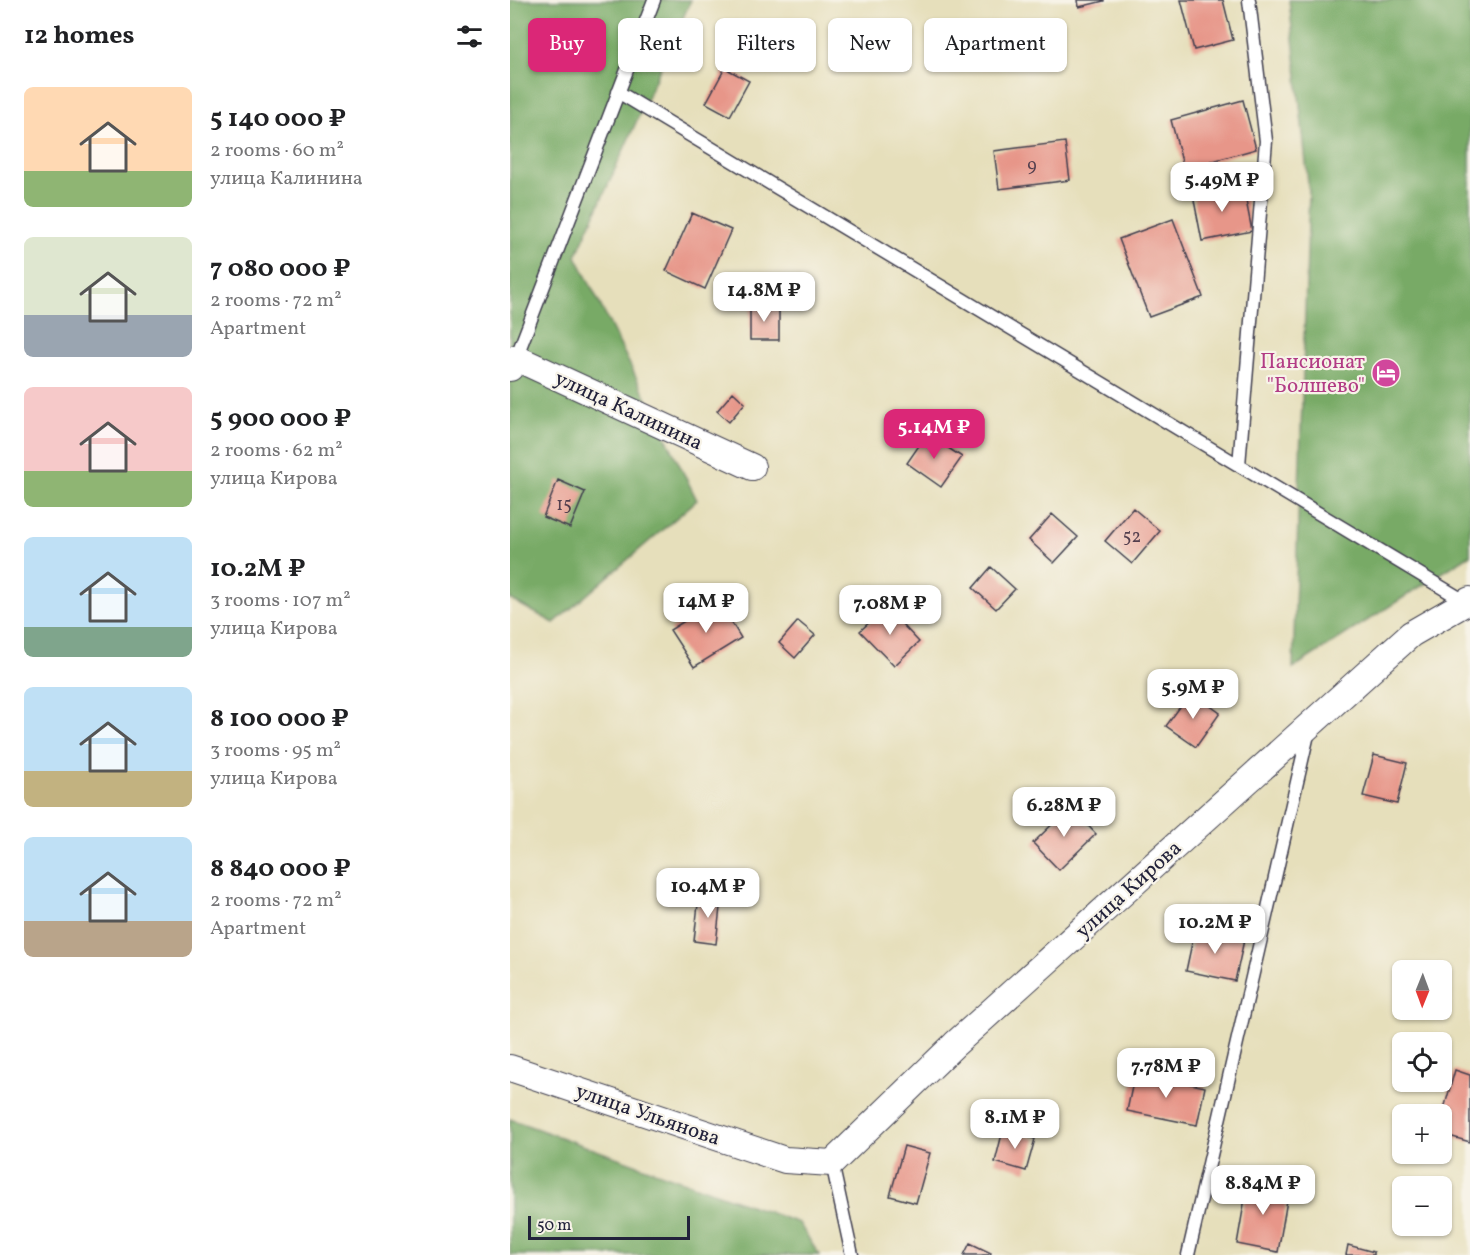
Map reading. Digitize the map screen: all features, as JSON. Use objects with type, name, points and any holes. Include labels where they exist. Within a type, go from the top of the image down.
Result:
[{"type":"street","name":"улица Калинина","points":[[513,363],[752,467]]},
{"type":"street","name":"улица Кирова","points":[[832,1163],[955,1044],[1411,634],[1468,601]]},
{"type":"street","name":"улица Ульянова","points":[[510,1068],[785,1160],[832,1163]]},
{"type":"lane","points":[[513,363],[654,0]]},
{"type":"lane","points":[[1239,465],[1266,141],[1249,0]]},
{"type":"lane","points":[[618,92],[1468,601]]},
{"type":"lane","points":[[1188,1255],[1311,726]]},
{"type":"lane","points":[[832,1163],[852,1255]]},
{"type":"green space","points":[[510,0],[691,0],[683,18],[618,18],[618,72],[659,72],[576,256],[697,500],[554,623],[510,599]]},
{"type":"green space","name":"Пансионат \"Болшево\"","points":[[1289,0],[1470,0],[1470,555],[1293,668],[1309,192]]},
{"type":"green space","points":[[510,1119],[799,1223],[819,1255],[510,1255]]},
{"type":"building","points":[[1078,0],[1104,0],[1104,1],[1079,7]]},
{"type":"building","points":[[1181,0],[1223,0],[1233,40],[1194,50]]},
{"type":"building","points":[[723,72],[732,72],[749,81],[730,116],[706,103]]},
{"type":"building","points":[[1243,100],[1256,149],[1184,169],[1171,120]]},
{"type":"building","points":[[1065,142],[1070,180],[999,189],[994,151]]},
{"type":"building","points":[[1243,185],[1252,231],[1202,241],[1193,195]]},
{"type":"building","points":[[692,213],[731,230],[705,289],[666,271]]},
{"type":"building","points":[[1173,219],[1203,297],[1149,317],[1119,239]]},
{"type":"building","points":[[750,305],[779,305],[779,340],[750,340]]},
{"type":"building","points":[[733,392],[745,403],[729,422],[717,411]]},
{"type":"building","points":[[927,434],[962,457],[941,487],[907,463]]},
{"type":"building","points":[[558,480],[585,492],[570,528],[543,517]]},
{"type":"building","points":[[1133,508],[1160,531],[1132,564],[1105,541]]},
{"type":"building","points":[[1052,514],[1078,537],[1054,563],[1029,540]]},
{"type":"building","points":[[991,567],[1015,589],[996,609],[973,588]]},
{"type":"building","points":[[718,600],[741,638],[694,667],[670,630]]},
{"type":"building","points":[[886,607],[919,642],[894,666],[860,631]]},
{"type":"building","points":[[798,621],[815,635],[795,658],[779,643]]},
{"type":"building","points":[[1191,692],[1220,713],[1196,747],[1166,726]]},
{"type":"building","points":[[1374,755],[1407,763],[1397,804],[1363,796]]},
{"type":"building","points":[[1070,807],[1096,834],[1059,870],[1033,843]]},
{"type":"building","points":[[699,895],[721,898],[716,944],[694,941]]},
{"type":"building","points":[[1195,929],[1244,940],[1235,981],[1186,971]]},
{"type":"building","points":[[1455,1070],[1470,1075],[1470,1142],[1452,1137],[1452,1104],[1445,1104],[1449,1092],[1452,1092]]},
{"type":"building","points":[[1135,1072],[1205,1087],[1197,1125],[1127,1111]]},
{"type":"building","points":[[1003,1130],[1035,1139],[1026,1171],[995,1162]]},
{"type":"building","points":[[904,1146],[930,1153],[916,1203],[890,1196]]},
{"type":"building","points":[[1248,1181],[1289,1189],[1278,1252],[1237,1244]]},
{"type":"building","points":[[970,1243],[991,1253],[990,1255],[964,1255]]},
{"type":"building","points":[[1348,1245],[1374,1252],[1374,1255],[1346,1255]]},
{"type":"place","name":"Пансионат \"Болшево\"","points":[[1386,373]]}]
